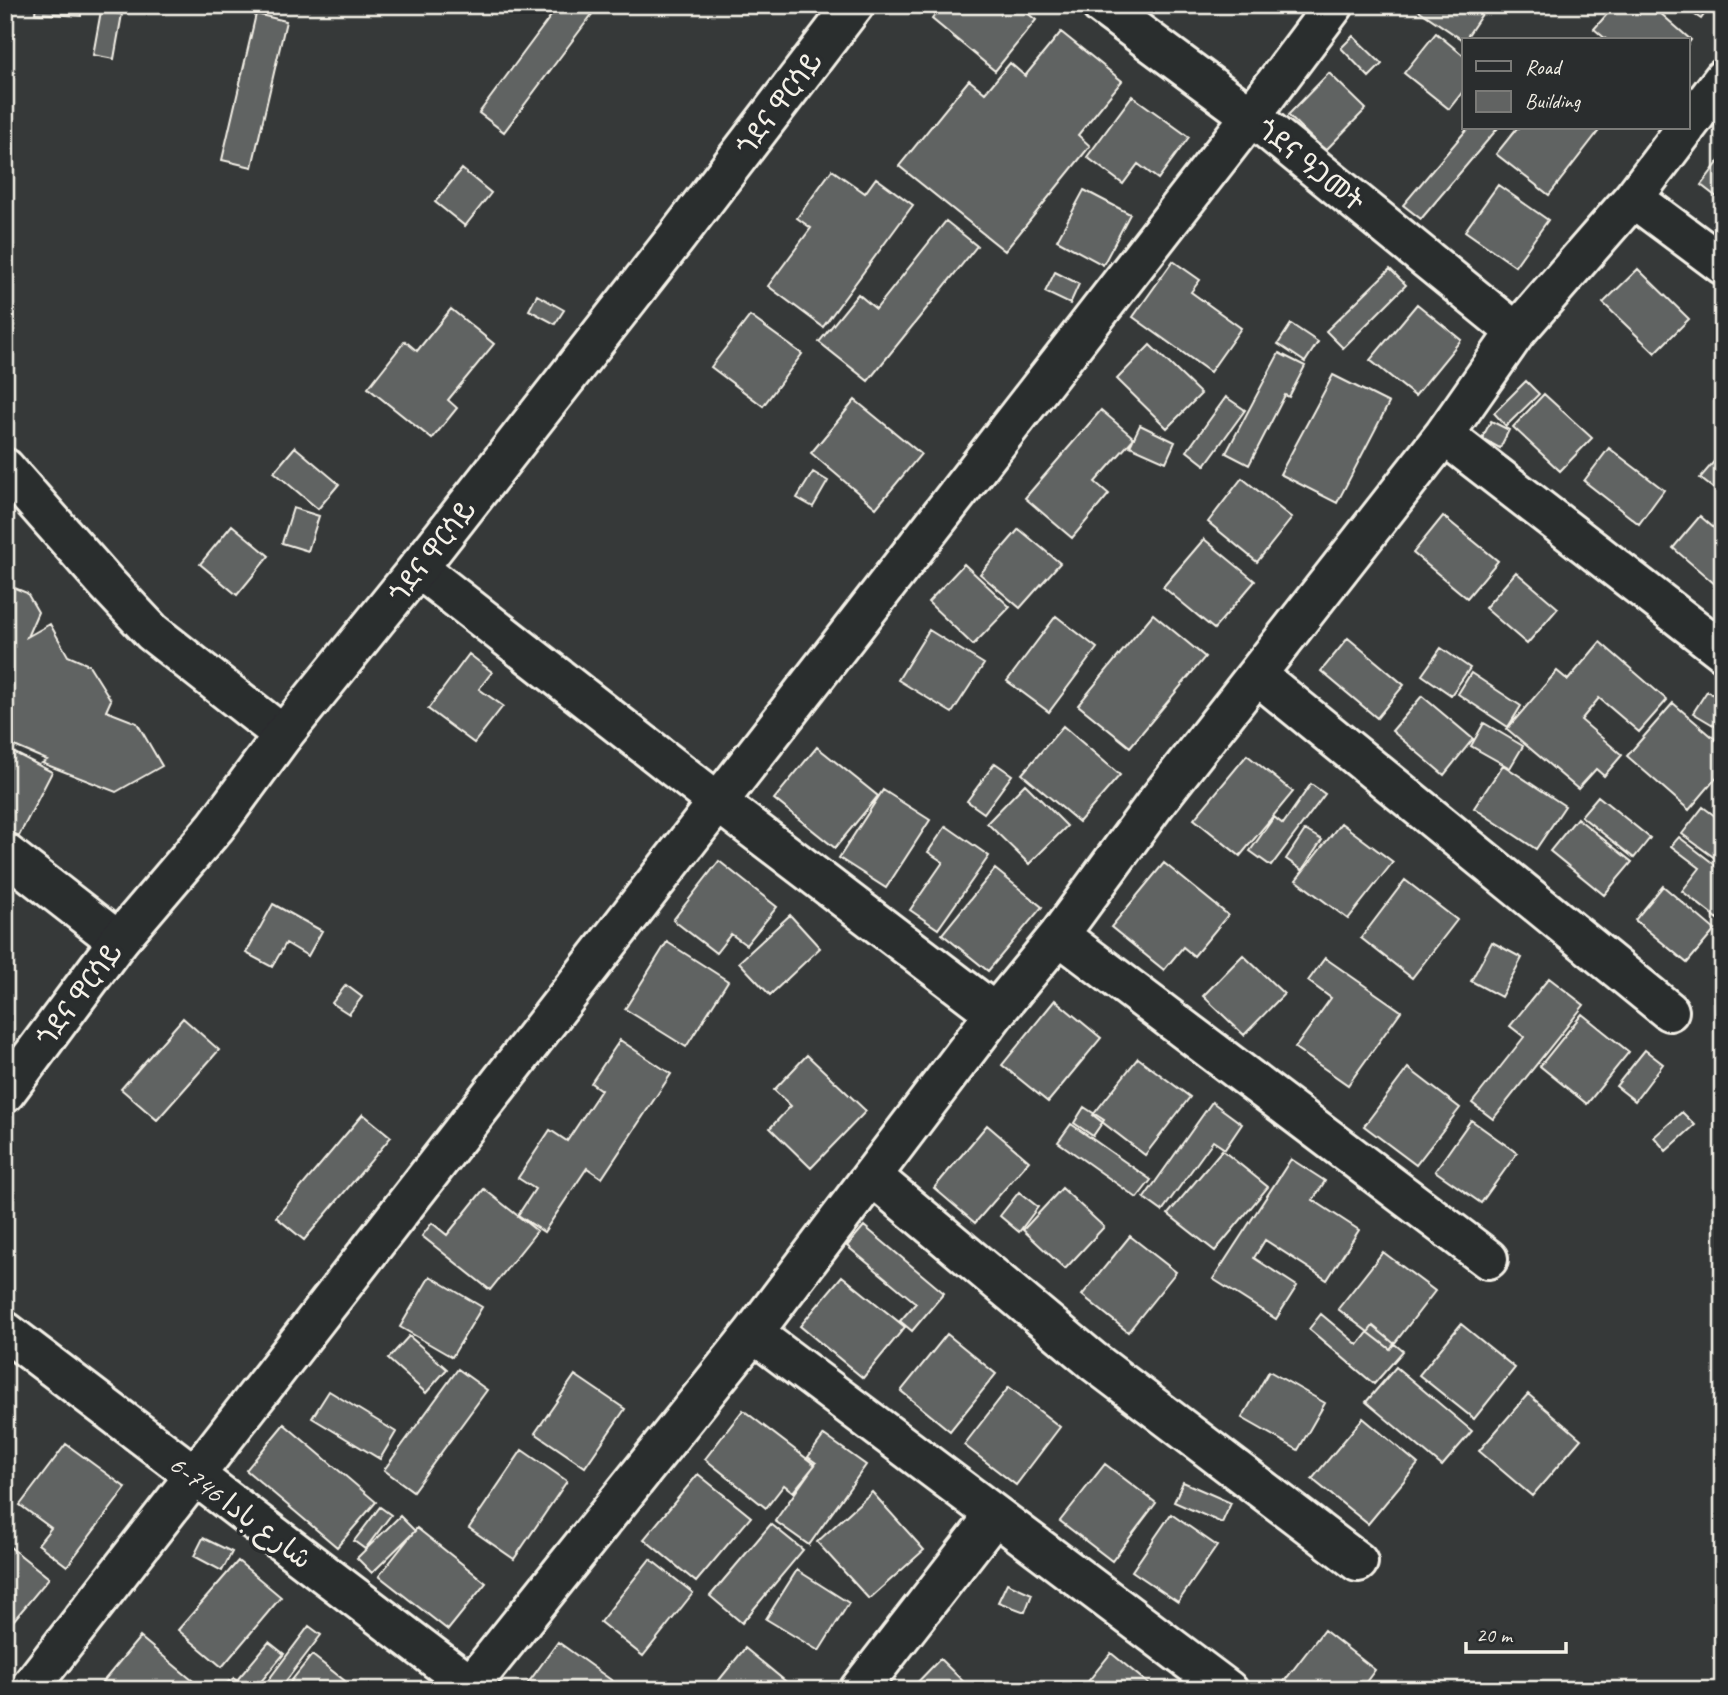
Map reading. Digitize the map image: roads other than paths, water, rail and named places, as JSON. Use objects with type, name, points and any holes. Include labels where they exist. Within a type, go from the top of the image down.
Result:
[{"type":"street","name":"ጎደና ዋርሳይ","points":[[5,1093],[118,941],[216,826],[283,735],[418,568],[854,5]]},
{"type":"street","name":"ጎደና ዓጋመት","points":[[1101,5],[1251,116],[1516,332]]},
{"type":"street","points":[[28,1690],[719,803],[1334,5]]},
{"type":"street","points":[[1690,122],[1723,79]]},
{"type":"street","points":[[472,1688],[753,1333],[995,1013],[1059,935],[1155,804],[1444,435],[1516,332],[1633,198],[1684,130]]},
{"type":"street","points":[[1633,198],[1723,265]]},
{"type":"street","points":[[1444,435],[1723,651]]},
{"type":"street","points":[[5,468],[152,632],[283,735]]},
{"type":"street","points":[[418,568],[719,803],[995,1013]]},
{"type":"street","points":[[1257,675],[1669,1011]]},
{"type":"street","points":[[5,853],[118,941]]},
{"type":"street","points":[[1059,935],[1488,1259]]},
{"type":"street","points":[[872,1176],[1093,1361],[1358,1562]]},
{"type":"street","name":"شارع بادا 746-6","points":[[5,1331],[472,1688]]},
{"type":"street","points":[[753,1333],[1228,1690]]},
{"type":"street","points":[[859,1690],[995,1515]]}]
